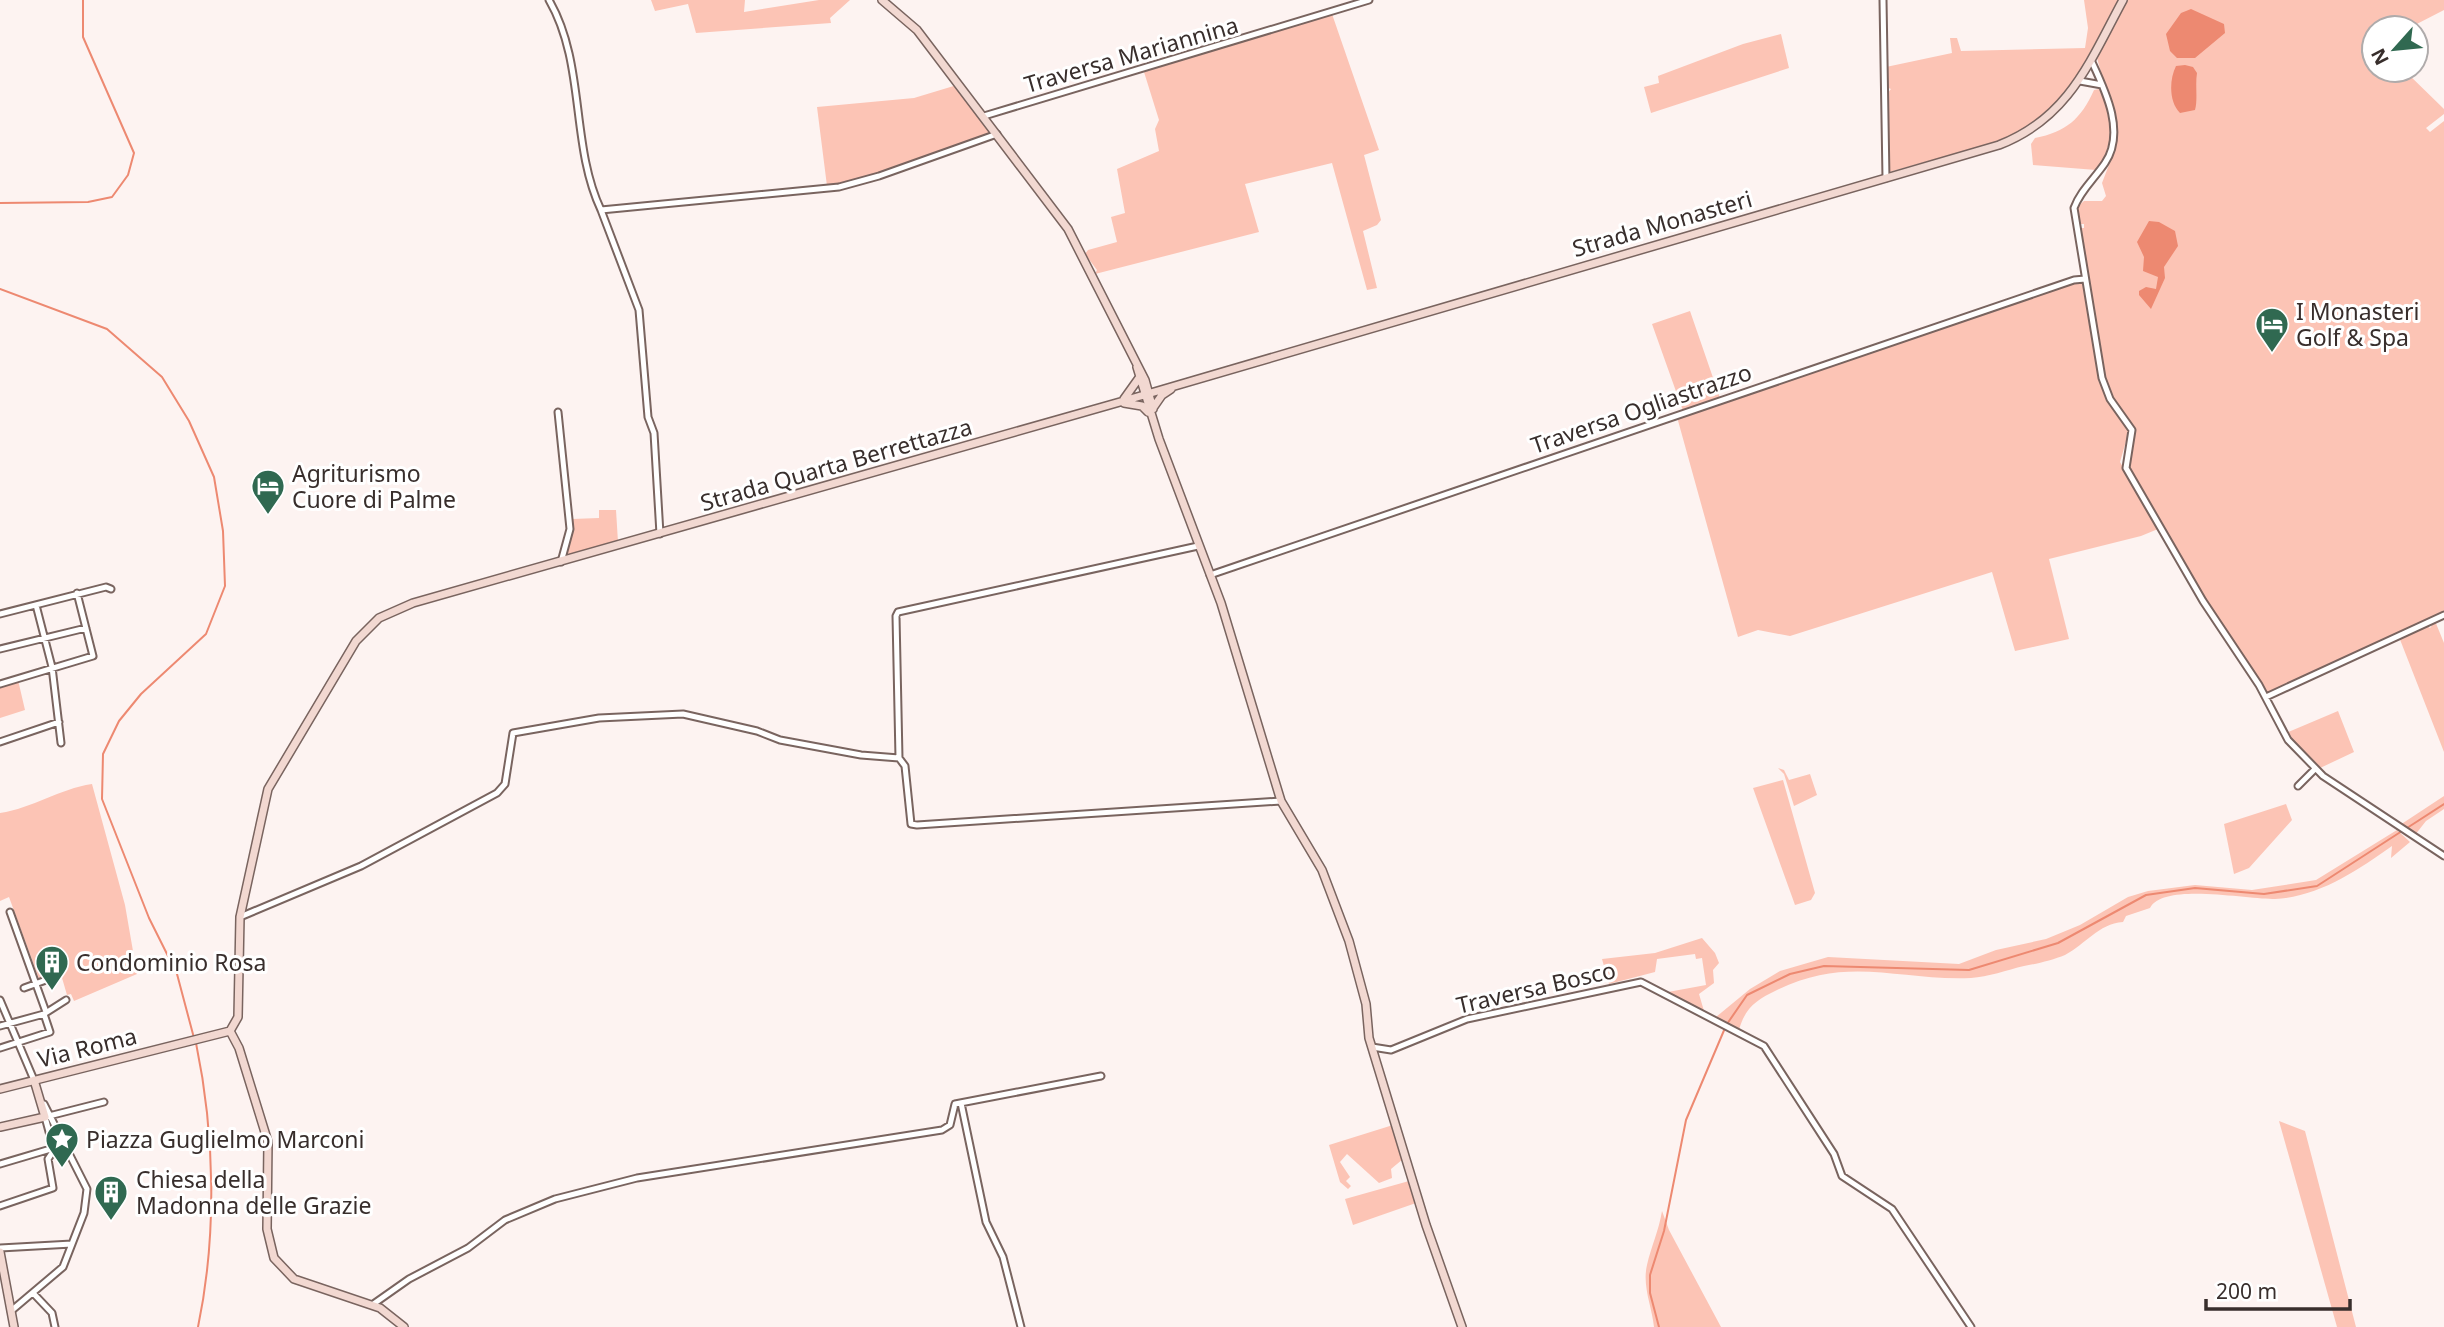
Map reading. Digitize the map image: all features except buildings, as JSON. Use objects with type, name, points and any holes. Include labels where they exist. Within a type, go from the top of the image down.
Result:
[{"type":"main road","points":[[882,0],[917,30],[1069,229],[1137,367],[1210,575],[1281,801],[1330,887],[1356,966],[1377,1065],[1426,1226],[1462,1327]]},
{"type":"main road","name":"Strada Monasteri","points":[[1147,394],[2000,145],[2027,133],[2057,109],[2080,81],[2123,0]]},
{"type":"main road","points":[[1142,379],[1158,386],[1179,384]]},
{"type":"main road","points":[[1120,402],[1142,379]]},
{"type":"main road","points":[[1152,411],[1162,395],[1179,384]]},
{"type":"main road","name":"Strada Quarta Berrettazza","points":[[230,1031],[238,1017],[240,917],[268,789],[345,657],[366,629],[379,618],[413,603],[1147,394]]},
{"type":"main road","points":[[1120,402],[1152,411]]},
{"type":"main road","points":[[230,1031],[239,1048],[268,1142],[267,1229],[274,1258],[295,1279],[391,1311],[406,1327]]},
{"type":"main road","name":"Via Roma","points":[[0,1089],[230,1031]]},
{"type":"main road","points":[[0,1127],[48,1116],[34,1080]]},
{"type":"main road","points":[[0,1250],[14,1327]]},
{"type":"street","points":[[549,0],[564,34],[587,173],[639,310],[648,418],[654,433],[660,534]]},
{"type":"street","name":"Traversa Mariannina","points":[[984,116],[1369,0]]},
{"type":"street","points":[[1883,0],[1886,178]]},
{"type":"street","points":[[2091,60],[2102,85],[2112,120],[2114,140],[2106,162],[2074,208],[2102,379],[2110,399],[2132,430],[2126,468],[2203,601],[2266,697],[2288,740],[2315,769],[2444,856]]},
{"type":"street","points":[[2080,81],[2102,85]]},
{"type":"street","points":[[601,210],[839,187],[997,134]]},
{"type":"street","name":"Traversa Ogliastrazzo","points":[[1210,575],[2074,280],[2085,279]]},
{"type":"street","points":[[558,412],[570,528],[561,562]]},
{"type":"street","points":[[1198,546],[898,612],[899,758],[905,766],[911,824],[1281,801]]},
{"type":"street","points":[[0,614],[77,593],[106,587],[111,589]]},
{"type":"street","points":[[0,684],[93,656],[77,593]]},
{"type":"street","points":[[36,605],[51,667],[61,743]]},
{"type":"street","points":[[2266,697],[2444,615]]},
{"type":"street","points":[[0,649],[86,628]]},
{"type":"street","points":[[240,917],[361,866],[497,793],[502,789],[507,774],[510,736],[518,730],[599,718],[683,713],[757,731],[780,740],[861,755],[899,758]]},
{"type":"street","points":[[0,742],[59,722]]},
{"type":"street","points":[[2298,786],[2315,769]]},
{"type":"street","points":[[0,1048],[50,1032],[10,912]]},
{"type":"street","points":[[24,988],[57,976]]},
{"type":"street","name":"Traversa Bosco","points":[[1372,1047],[1391,1050],[1467,1019],[1642,982],[1764,1046],[1834,1154],[1842,1176],[1892,1209],[1971,1327]]},
{"type":"street","points":[[0,1000],[34,1080]]},
{"type":"street","points":[[0,1026],[45,1013],[66,1000]]},
{"type":"street","points":[[372,1304],[409,1279],[468,1248],[505,1220],[555,1199],[637,1178],[942,1129],[950,1125],[952,1107],[961,1103],[1101,1076]]},
{"type":"street","points":[[48,1116],[104,1102]]},
{"type":"street","points":[[961,1103],[986,1222],[1003,1258],[1021,1327]]},
{"type":"street","points":[[0,1305],[10,1308],[33,1293],[63,1267],[84,1213],[87,1189],[48,1116]]},
{"type":"street","points":[[48,1116],[54,1150]]},
{"type":"street","points":[[0,1164],[47,1156],[64,1145]]},
{"type":"street","points":[[0,1206],[48,1192],[53,1188],[47,1156]]},
{"type":"street","points":[[0,1250],[72,1244]]},
{"type":"street","points":[[33,1293],[52,1313],[55,1327]]},
{"type":"shaded area","points":[[651,0],[745,0],[744,12],[819,0],[850,0],[830,18],[831,23],[696,33],[688,4],[655,11]]},
{"type":"shaded area","points":[[2084,0],[2119,0],[2069,90],[2027,129],[1990,144],[1889,172],[1886,95],[1891,89],[1886,87],[1886,67],[1952,53],[1950,38],[1957,38],[1961,51],[2085,48],[2088,28]]},
{"type":"shaded area","name":"I Monasteri Golf & Spa","points":[[2127,0],[2444,0],[2444,10],[2430,17],[2430,14],[2360,14],[2360,84],[2418,84],[2444,109],[2444,114],[2426,128],[2430,132],[2444,121],[2444,612],[2270,692],[2267,692],[2203,597],[2129,467],[2135,430],[2112,399],[2103,375],[2079,228],[2084,228],[2084,224],[2079,224],[2076,208],[2084,201],[2102,201],[2106,196],[2102,183],[2115,149],[2117,130],[2097,58]]},
{"type":"shaded area","points":[[2191,9],[2224,24],[2225,33],[2195,58],[2177,58],[2170,51],[2166,34],[2181,13]]},
{"type":"shaded area","points":[[1332,14],[1379,150],[1364,155],[1381,220],[1377,225],[1363,231],[1377,288],[1367,290],[1332,163],[1245,184],[1259,232],[1095,274],[1097,270],[1085,254],[1088,250],[1117,242],[1111,217],[1125,213],[1117,169],[1159,151],[1155,129],[1159,120],[1144,72]]},
{"type":"shaded area","points":[[1781,34],[1789,68],[1651,113],[1644,87],[1659,83],[1658,76],[1743,44]]},
{"type":"shaded area","points":[[2176,66],[2193,67],[2197,73],[2196,106],[2195,110],[2180,113],[2172,97],[2171,84]]},
{"type":"shaded area","points":[[957,85],[991,129],[989,135],[882,172],[827,186],[817,107],[914,98]]},
{"type":"shaded area","points":[[2099,89],[2108,110],[2111,130],[2107,150],[2096,170],[2033,165],[2031,144],[2035,138],[2055,132],[2071,123],[2084,109],[2094,90]]},
{"type":"shaded area","points":[[2149,221],[2159,222],[2175,231],[2178,246],[2164,267],[2165,278],[2151,309],[2139,295],[2139,291],[2146,287],[2156,289],[2158,277],[2143,271],[2144,257],[2137,242]]},
{"type":"shaded area","points":[[2074,282],[2082,282],[2100,382],[2108,400],[2129,431],[2120,462],[2158,529],[2141,536],[2049,559],[2069,639],[2015,651],[1992,572],[1790,636],[1758,630],[1738,637],[1677,417]]},
{"type":"shaded area","points":[[1690,311],[1720,398],[1683,411],[1652,324]]},
{"type":"shaded area","points":[[599,510],[616,510],[618,542],[566,556],[572,535],[572,519],[599,518]]},
{"type":"shaded area","points":[[2435,621],[2444,643],[2444,752],[2399,637],[2426,625],[2430,628]]},
{"type":"shaded area","points":[[18,680],[25,710],[0,718],[0,686]]},
{"type":"shaded area","points":[[2338,711],[2354,752],[2318,769],[2286,733]]},
{"type":"shaded area","points":[[1778,768],[1784,770],[1789,780],[1810,774],[1817,795],[1794,806],[1784,774]]},
{"type":"shaded area","points":[[1783,780],[1815,893],[1811,900],[1795,905],[1753,788]]},
{"type":"shaded area","points":[[92,784],[125,905],[137,974],[74,1001],[71,994],[67,995],[60,971],[39,979],[9,897],[0,901],[0,813]]},
{"type":"shaded area","points":[[2444,796],[2444,809],[2426,821],[2415,835],[2400,825]]},
{"type":"shaded area","points":[[2286,804],[2292,820],[2249,868],[2234,874],[2224,824]]},
{"type":"shaded area","points":[[2397,830],[2410,842],[2391,858],[2392,846],[2337,881],[2306,893],[2275,899],[2208,894],[2172,896],[2158,900],[2150,908],[2126,916],[2123,922],[2106,926],[2072,951],[2044,962],[1971,978],[1874,972],[1827,974],[1803,980],[1763,997],[1748,1010],[1739,1030],[1716,1017],[1750,989],[1780,971],[1828,957],[1959,964],[1996,950],[2046,939],[2080,925],[2128,897],[2148,891],[2195,885],[2252,890],[2316,880]]},
{"type":"shaded area","points":[[1702,938],[1715,953],[1719,963],[1713,970],[1714,983],[1699,994],[1704,1011],[1668,992],[1706,985],[1702,958],[1696,959],[1695,954],[1657,959],[1655,972],[1609,984],[1602,959],[1655,953]]},
{"type":"shaded area","points":[[2279,1121],[2305,1131],[2356,1327],[2337,1327]]},
{"type":"shaded area","points":[[1393,1125],[1403,1159],[1391,1169],[1392,1178],[1379,1183],[1347,1154],[1340,1162],[1350,1177],[1346,1181],[1351,1186],[1348,1189],[1340,1182],[1329,1145]]},
{"type":"shaded area","points":[[1409,1181],[1416,1203],[1353,1225],[1345,1199]]},
{"type":"shaded area","points":[[1662,1211],[1669,1230],[1721,1327],[1654,1327],[1646,1289],[1646,1273]]},
{"type":"waterway","points":[[0,203],[88,202],[112,197],[128,175],[134,153],[83,37],[83,0]]},
{"type":"waterway","points":[[0,289],[107,329],[162,377],[189,421],[214,477],[223,531],[225,586],[206,634],[141,694],[119,721],[103,754],[102,799],[149,918],[177,974],[194,1038]]},
{"type":"waterway","points":[[2407,828],[2444,804]]},
{"type":"waterway","points":[[1727,1024],[1747,995],[1790,974],[1824,966],[1969,970],[2058,943],[2146,895],[2195,888],[2264,894],[2317,886],[2402,831]]},
{"type":"waterway","points":[[1659,1327],[1650,1293],[1650,1275],[1664,1231],[1686,1120],[1725,1028]]},
{"type":"waterway","points":[[196,1043],[207,1113],[211,1185],[208,1257],[198,1327]]},
{"type":"place","name":"I Monasteri Golf & Spa","points":[[2272,354]]},
{"type":"place","name":"Agriturismo Cuore di Palme","points":[[268,516]]},
{"type":"place","name":"Condominio Rosa","points":[[52,992]]},
{"type":"place","name":"Piazza Guglielmo Marconi","points":[[62,1169]]},
{"type":"place","name":"Chiesa della Madonna delle Grazie","points":[[111,1222]]}]
